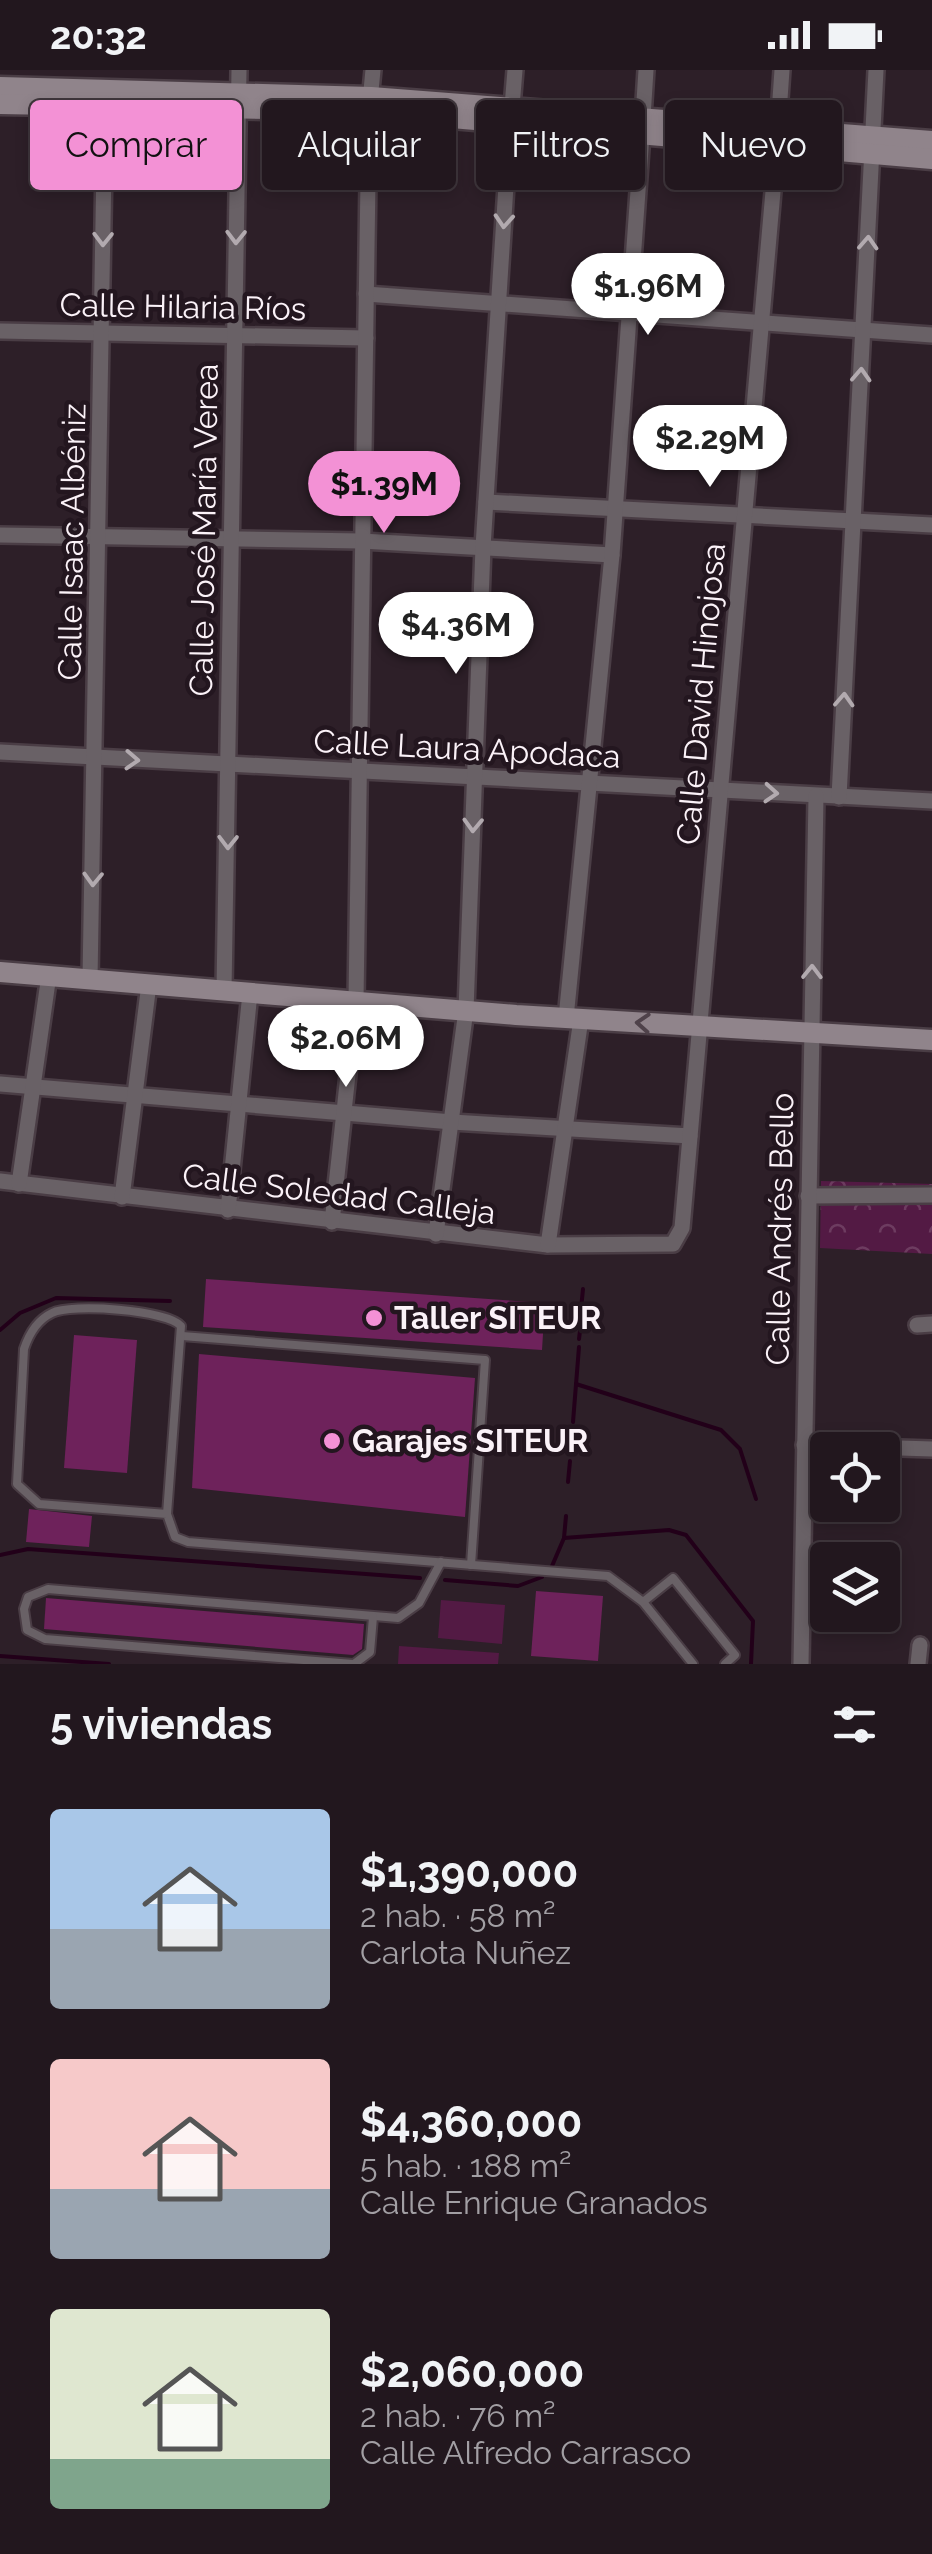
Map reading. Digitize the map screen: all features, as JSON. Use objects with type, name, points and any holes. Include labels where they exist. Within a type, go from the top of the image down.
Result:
[{"type":"street","name":"Calle José María Verea","points":[[238,100],[239,70]]},
{"type":"street","points":[[370,100],[373,70]]},
{"type":"street","points":[[512,100],[514,70]]},
{"type":"street","points":[[644,100],[646,70]]},
{"type":"street","name":"Calle David Hinojosa","points":[[780,100],[782,70]]},
{"type":"street","points":[[838,797],[876,70]]},
{"type":"street","points":[[0,87],[105,89],[227,100]]},
{"type":"street","points":[[0,104],[105,89]]},
{"type":"street","name":"Calle Isaac Albéniz","points":[[90,979],[105,89]]},
{"type":"street","points":[[873,145],[932,141]]},
{"type":"street","points":[[842,142],[873,145],[932,159]]},
{"type":"street","name":"Calle José María Verea","points":[[224,990],[236,190]]},
{"type":"street","points":[[332,1222],[347,1112],[356,1001],[368,190]]},
{"type":"street","points":[[436,1234],[466,1010],[483,547],[506,190]]},
{"type":"street","points":[[548,1245],[565,1129],[638,190]]},
{"type":"street","name":"Calle David Hinojosa","points":[[673,1244],[682,1228],[772,190]]},
{"type":"street","points":[[366,294],[932,335]]},
{"type":"street","name":"Calle Hilaria Ríos","points":[[0,331],[366,338]]},
{"type":"street","points":[[486,502],[932,524]]},
{"type":"street","points":[[0,535],[362,541],[612,555]]},
{"type":"street","name":"Calle Laura Apodaca","points":[[0,752],[932,801]]},
{"type":"street","name":"Calle Andrés Bello","points":[[802,1664],[816,796]]},
{"type":"street","points":[[0,972],[574,1018],[932,1040]]},
{"type":"street","points":[[19,1184],[49,976]]},
{"type":"street","points":[[122,1196],[149,984]]},
{"type":"street","points":[[228,1210],[250,993]]},
{"type":"street","points":[[0,1084],[452,1122],[690,1136]]},
{"type":"street","name":"Calle Soledad Calleja","points":[[0,1181],[548,1245],[651,1248],[673,1244]]},
{"type":"street","points":[[808,1196],[932,1195]]},
{"type":"street","points":[[804,1446],[932,1449]]},
{"type":"street","points":[[918,1664],[920,1646]]},
{"type":"lane","points":[[167,1514],[39,1504],[22,1492],[14,1476],[24,1349],[39,1322],[70,1308],[166,1315],[180,1326],[167,1514],[175,1537],[188,1542],[608,1576],[643,1602],[693,1664]]},
{"type":"lane","points":[[182,1336],[486,1360],[471,1565]]},
{"type":"lane","points":[[373,1617],[370,1652],[354,1664],[46,1640],[27,1630],[24,1609],[28,1597],[48,1590],[398,1618],[411,1613],[442,1562]]},
{"type":"lane","points":[[643,1602],[673,1578],[736,1655],[725,1664]]},
{"type":"green space","points":[[821,1181],[932,1184],[932,1254],[820,1248]]},
{"type":"green space","points":[[441,1600],[505,1605],[502,1644],[438,1638]]},
{"type":"green space","points":[[399,1646],[499,1653],[498,1664],[398,1664]]},
{"type":"building","name":"Taller SITEUR","points":[[206,1279],[545,1303],[542,1350],[203,1327]]},
{"type":"building","points":[[74,1335],[137,1340],[127,1473],[64,1468]]},
{"type":"building","name":"Garajes SITEUR","points":[[199,1354],[475,1378],[465,1517],[192,1488]]},
{"type":"building","points":[[29,1509],[92,1516],[89,1547],[26,1542]]},
{"type":"building","points":[[536,1591],[603,1596],[598,1661],[531,1656]]},
{"type":"building","points":[[46,1598],[364,1624],[362,1649],[353,1655],[44,1629]]},
{"type":"waterway","points":[[581,1309],[583,1289]]},
{"type":"waterway","points":[[0,1330],[20,1313],[56,1298],[170,1301]]},
{"type":"waterway","points":[[580,1323],[581,1316]]},
{"type":"waterway","points":[[579,1339],[580,1331]]},
{"type":"waterway","points":[[573,1422],[579,1347]]},
{"type":"waterway","points":[[576,1384],[721,1430],[740,1449],[756,1499]]},
{"type":"waterway","points":[[572,1430],[572,1437]]},
{"type":"waterway","points":[[571,1445],[571,1452]]},
{"type":"waterway","points":[[568,1482],[570,1461]]},
{"type":"waterway","points":[[552,1566],[564,1538],[566,1516]]},
{"type":"waterway","points":[[564,1538],[669,1530],[686,1535],[753,1621],[751,1664]]},
{"type":"waterway","points":[[0,1555],[28,1549],[420,1578]]},
{"type":"waterway","points":[[445,1580],[518,1586],[542,1577]]},
{"type":"waterway","points":[[0,1656],[109,1664]]},
{"type":"place","name":"Taller SITEUR","points":[[374,1318]]},
{"type":"place","name":"Garajes SITEUR","points":[[332,1441]]}]
